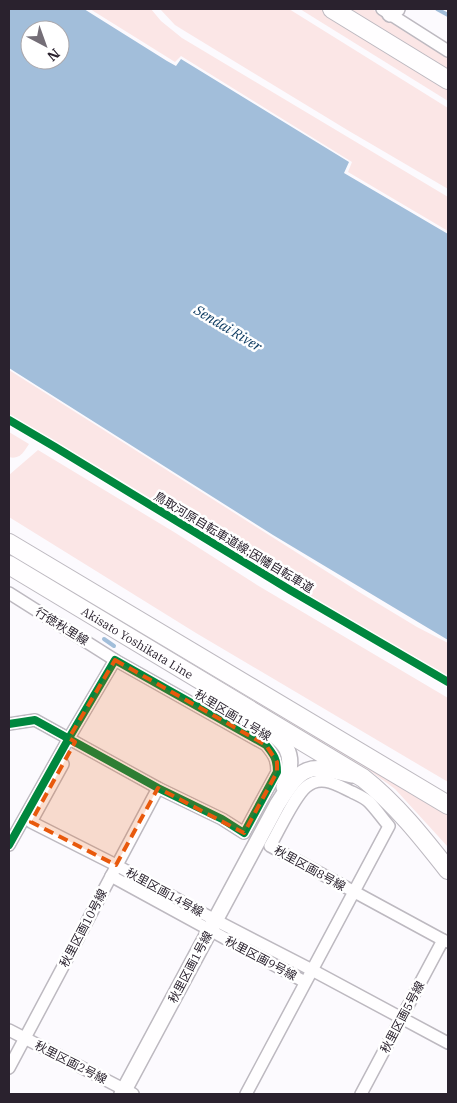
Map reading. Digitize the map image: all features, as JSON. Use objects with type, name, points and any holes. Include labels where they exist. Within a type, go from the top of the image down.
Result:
[{"type":"main road","points":[[332,9],[448,80]]},
{"type":"main road","name":"Akisato Yoshikata Line","points":[[9,543],[448,805]]},
{"type":"main road","name":"Akisato Yoshikata Line","points":[[9,566],[362,778],[383,794],[401,812],[448,870]]},
{"type":"main road","points":[[362,778],[387,794],[408,812],[448,855]]},
{"type":"street","points":[[390,10],[448,51]]},
{"type":"street","name":"行徳秋里線","points":[[9,593],[115,660]]},
{"type":"street","points":[[139,644],[282,742],[289,752],[291,767],[277,805]]},
{"type":"street","points":[[9,845],[27,820],[115,660]]},
{"type":"street","name":"秋里区画11号線","points":[[115,660],[266,745],[274,754],[277,762],[277,772],[244,832]]},
{"type":"street","points":[[72,740],[114,675]]},
{"type":"street","points":[[9,724],[35,720],[158,788],[222,819],[264,843]]},
{"type":"street","points":[[277,805],[292,783],[311,768],[331,770],[362,778]]},
{"type":"street","name":"秋里区画8号線","points":[[246,1094],[306,982],[312,970],[354,892],[389,826],[368,800],[333,783],[323,780],[313,782],[305,787],[264,843],[354,892]]},
{"type":"street","name":"秋里区画10号線","points":[[9,1068],[158,788]]},
{"type":"street","name":"秋里区画1号線","points":[[126,1093],[212,926],[264,843],[277,805]]},
{"type":"street","name":"秋里区画14号線","points":[[27,820],[116,865],[212,926],[312,970],[448,1043]]},
{"type":"street","name":"秋里区画9号線","points":[[111,876],[212,926],[306,982]]},
{"type":"street","points":[[354,892],[446,941]]},
{"type":"street","name":"秋里区画5号線","points":[[361,1094],[446,941]]},
{"type":"street","name":"秋里区画2号線","points":[[9,1030],[126,1093]]},
{"type":"highlighted area","points":[[115,660],[266,745],[277,762],[277,772],[244,833],[158,788],[116,865],[31,822],[75,742],[69,738]]},
{"type":"shaded area","points":[[90,9],[151,9],[161,21],[182,38],[448,197],[448,231],[348,172],[352,162],[181,56],[175,62]]},
{"type":"shaded area","points":[[160,9],[289,9],[448,108],[448,189],[175,25]]},
{"type":"shaded area","points":[[300,9],[322,9],[434,78],[448,87],[448,101]]},
{"type":"shaded area","points":[[344,9],[372,9],[448,57],[448,72]]},
{"type":"shaded area","points":[[9,370],[359,592],[417,627],[448,643],[448,677],[9,414]]},
{"type":"shaded area","points":[[9,432],[29,444],[23,452],[13,458],[9,457]]},
{"type":"shaded area","points":[[38,450],[174,532],[257,585],[448,698],[448,782],[196,633],[9,517],[9,475]]},
{"type":"shaded area","points":[[137,629],[448,815],[448,847],[395,789],[369,770]]},
{"type":"water","name":"Sendai River","points":[[9,9],[84,9],[176,66],[181,59],[349,162],[344,173],[448,234],[448,640],[273,535],[9,368]]},
{"type":"waterway","points":[[437,9],[448,15]]},
{"type":"waterway","points":[[104,639],[114,646]]},
{"type":"cycle path","name":"鳥取河原自転車道線;因幡自転車道","points":[[9,420],[290,590],[448,682]]},
{"type":"cycle path","points":[[9,724],[35,720],[158,788],[222,819],[244,833],[277,772],[274,757],[266,745],[115,660],[69,738],[9,845]]}]
